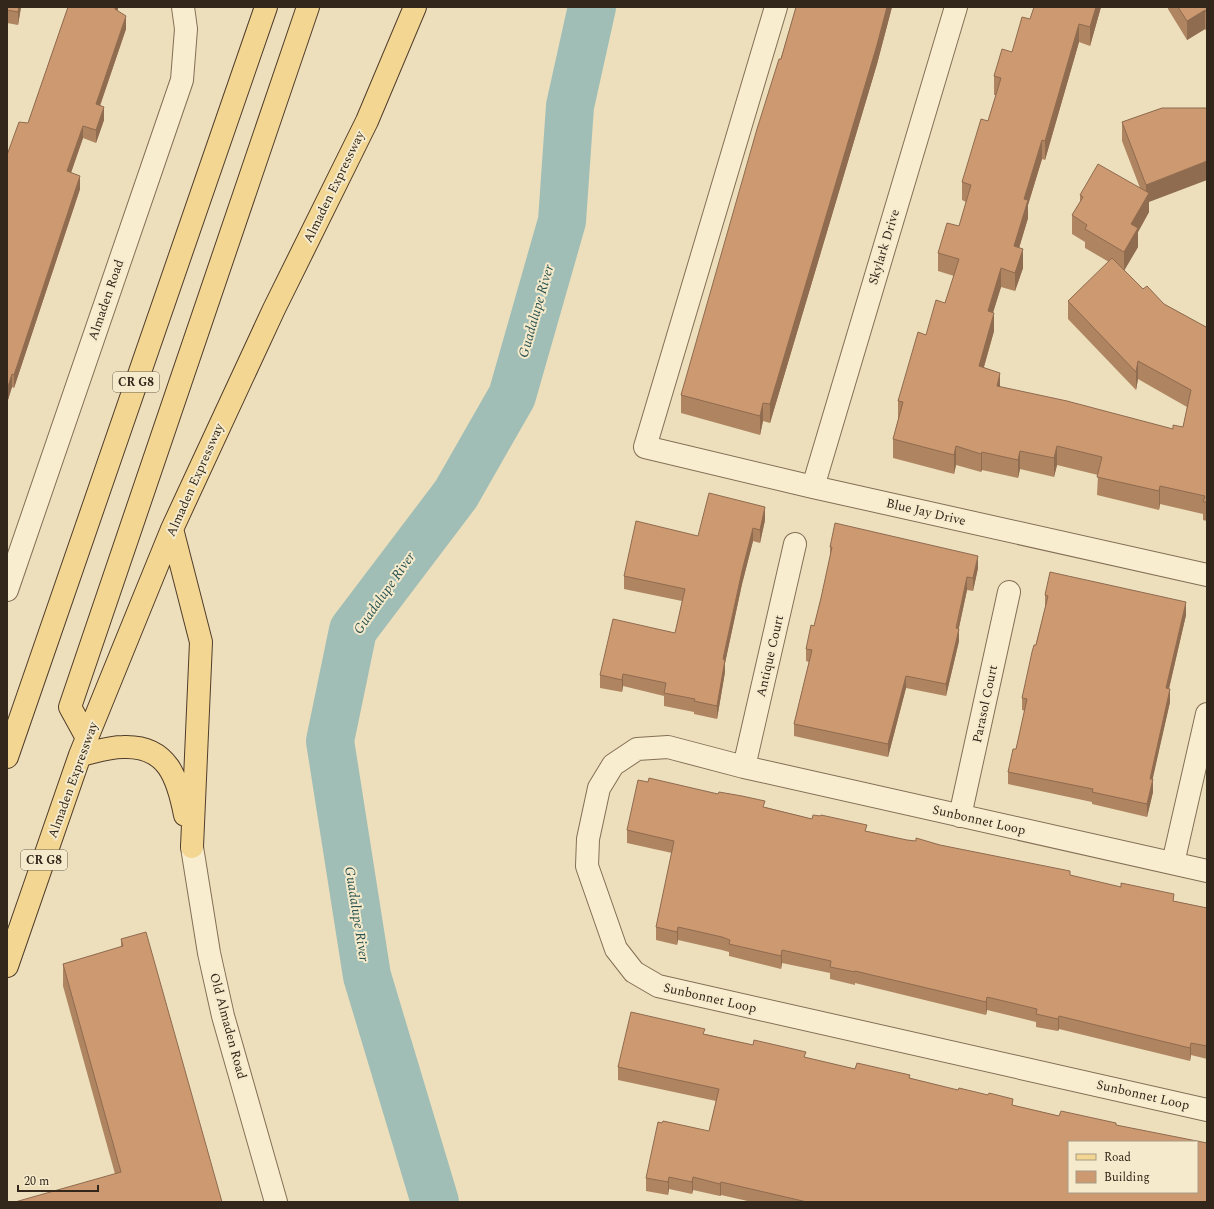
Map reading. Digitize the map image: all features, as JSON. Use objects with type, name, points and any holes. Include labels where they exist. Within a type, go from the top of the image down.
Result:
[{"type":"main road","name":"CR G8","points":[[7,757],[266,7]]},
{"type":"main road","points":[[192,847],[180,787],[172,771],[162,760],[152,753],[136,747],[83,746],[70,707],[308,7]]},
{"type":"main road","name":"Almaden Expressway","points":[[7,966],[83,746],[172,529],[271,316],[366,121],[415,7]]},
{"type":"main road","points":[[172,529],[201,642],[192,847]]},
{"type":"street","name":"Almaden Road","points":[[7,590],[182,80],[186,29],[183,7]]},
{"type":"street","name":"Blue Jay Drive","points":[[776,7],[645,446],[813,487],[1207,575]]},
{"type":"street","name":"Skylark Drive","points":[[813,487],[956,7]]},
{"type":"street","name":"Antique Court","points":[[744,767],[795,544]]},
{"type":"street","name":"Parasol Court","points":[[960,816],[1009,592]]},
{"type":"street","points":[[1173,863],[1207,714]]},
{"type":"street","name":"Sunbonnet Loop","points":[[1207,871],[744,767],[668,747],[637,749],[613,765],[599,788],[588,839],[587,866],[616,949],[634,972],[658,986],[1207,1110]]},
{"type":"street","name":"Old Almaden Road","points":[[192,847],[209,953],[223,1016],[276,1202]]},
{"type":"building","points":[[7,7],[19,7],[18,12],[7,10]]},
{"type":"building","points":[[68,7],[115,7],[115,9],[126,16],[96,104],[104,107],[96,130],[83,126],[67,171],[80,176],[14,375],[12,374],[7,390],[7,155],[19,122],[28,123]]},
{"type":"building","points":[[796,7],[887,7],[770,404],[763,403],[760,416],[681,395],[757,129],[779,59],[781,59]]},
{"type":"building","points":[[1034,7],[1096,7],[1090,27],[1079,24],[1045,141],[1042,140],[1024,199],[1028,200],[1014,246],[1023,249],[1015,273],[1001,268],[988,311],[994,313],[979,366],[1000,373],[997,386],[1067,401],[1173,429],[1173,425],[1183,427],[1191,390],[1138,361],[1136,372],[1068,301],[1112,258],[1143,289],[1147,286],[1164,304],[1206,327],[1207,325],[1207,502],[1203,502],[1205,496],[1160,486],[1159,491],[1097,477],[1102,457],[1057,446],[1054,458],[1020,451],[1018,460],[982,452],[981,454],[956,446],[954,455],[893,439],[903,402],[898,401],[918,332],[926,335],[936,300],[945,303],[959,259],[938,253],[947,223],[959,226],[971,185],[962,182],[981,119],[988,121],[1001,78],[994,76],[1002,49],[1012,52],[1022,17],[1030,19]]},
{"type":"building","points":[[1178,7],[1207,7],[1207,14],[1205,10],[1187,21]]},
{"type":"building","points":[[1162,108],[1207,108],[1207,161],[1146,185],[1122,122]]},
{"type":"building","points":[[1098,164],[1149,193],[1131,224],[1138,228],[1124,252],[1085,229],[1087,225],[1072,215],[1083,197],[1080,195]]},
{"type":"building","points":[[709,493],[765,507],[760,530],[753,528],[742,571],[723,659],[725,660],[717,706],[694,701],[695,699],[664,693],[666,683],[623,674],[622,680],[600,675],[613,619],[675,633],[685,589],[624,576],[636,521],[698,536]]},
{"type":"building","points":[[835,523],[978,556],[973,578],[967,577],[956,628],[959,629],[946,684],[906,676],[888,744],[794,724],[812,650],[806,649],[811,625],[814,626],[821,598],[832,547],[830,547]]},
{"type":"building","points":[[1050,572],[1186,602],[1166,688],[1170,689],[1150,779],[1153,779],[1147,804],[1092,792],[1093,789],[1008,772],[1013,749],[1016,749],[1027,699],[1022,698],[1032,652],[1034,645],[1036,645],[1048,596],[1045,595]]},
{"type":"building","points":[[649,778],[718,794],[719,792],[765,801],[763,807],[812,819],[813,815],[821,815],[867,825],[865,831],[907,840],[916,841],[916,838],[940,845],[1070,871],[1070,875],[1121,887],[1121,883],[1174,894],[1173,901],[1207,908],[1207,1046],[1191,1043],[1190,1048],[1059,1016],[1058,1019],[1036,1014],[1037,1009],[987,997],[986,1002],[855,971],[830,967],[831,961],[782,950],[781,956],[729,944],[730,940],[722,937],[678,927],[677,932],[656,927],[674,841],[627,830],[638,780],[648,782]]},
{"type":"building","points":[[146,932],[222,1202],[15,1202],[121,1172],[63,964],[123,946],[121,939]]},
{"type":"building","points":[[631,1012],[705,1029],[703,1034],[753,1045],[754,1040],[806,1052],[804,1057],[855,1069],[857,1063],[910,1075],[909,1078],[958,1090],[959,1088],[988,1095],[989,1093],[1013,1099],[1012,1105],[1059,1116],[1061,1111],[1116,1123],[1116,1125],[1197,1141],[1068,1141],[1068,1193],[1198,1193],[1198,1141],[1207,1143],[1207,1202],[807,1202],[693,1177],[692,1182],[669,1177],[668,1182],[646,1178],[658,1122],[662,1123],[663,1121],[709,1131],[719,1089],[618,1067]]},
{"type":"waterway","name":"Guadalupe River","points":[[435,1202],[367,976],[330,741],[353,630],[456,494],[512,396],[562,221],[570,106],[592,7]]}]
